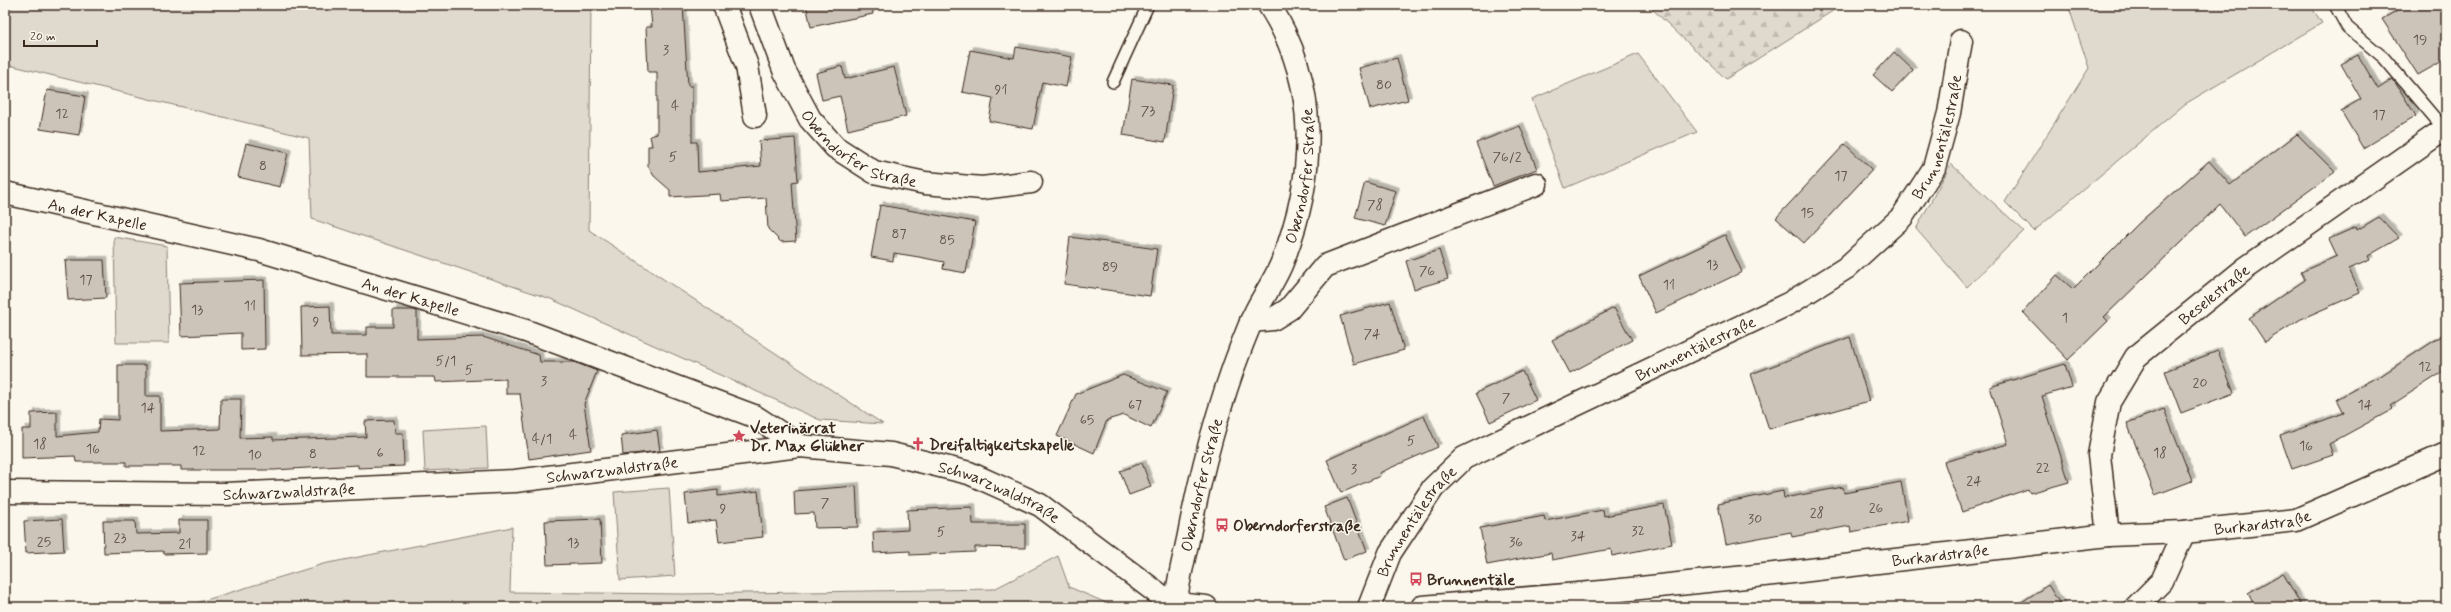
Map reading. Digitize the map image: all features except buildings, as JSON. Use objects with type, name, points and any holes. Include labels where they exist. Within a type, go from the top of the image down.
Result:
[{"type":"street","points":[[724,5],[747,66],[755,116]]},
{"type":"street","name":"Oberndorfer Straße","points":[[760,5],[784,70],[807,112],[835,147],[874,172],[925,183],[982,188],[1030,182]]},
{"type":"street","name":"Oberndorfer Straße","points":[[1176,605],[1199,482],[1217,415],[1251,321],[1283,262],[1302,201],[1308,148],[1305,93],[1301,73],[1283,28],[1269,5]]},
{"type":"street","name":"Brunnentälestraße","points":[[1369,607],[1390,553],[1433,488],[1464,458],[1790,303],[1846,268],[1902,217],[1934,168],[1949,113],[1961,41]]},
{"type":"street","name":"Beselestraße","points":[[2108,535],[2099,455],[2109,402],[2136,357],[2246,268],[2445,129]]},
{"type":"street","points":[[1251,321],[1273,319],[1289,309],[1324,266],[1536,184]]},
{"type":"street","name":"An der Kapelle","points":[[5,193],[259,250],[526,331],[754,416],[800,446]]},
{"type":"street","name":"Schwarzwaldstraße","points":[[5,492],[225,494],[515,480],[800,446],[891,454],[970,473],[1040,505],[1164,598],[1176,605]]},
{"type":"street","name":"Burkardstraße","points":[[1422,607],[1604,600],[2108,535],[2184,532],[2296,520],[2446,454]]},
{"type":"street","points":[[2136,607],[2162,581],[2184,532]]},
{"type":"street","points":[[1176,605],[1206,607]]},
{"type":"lane","points":[[1114,82],[1148,5]]},
{"type":"lane","points":[[2335,5],[2347,27],[2384,58],[2445,129]]},
{"type":"green space","points":[[5,5],[591,5],[589,230],[883,424],[820,420],[551,299],[312,219],[309,138],[5,64]]},
{"type":"green space","points":[[1648,5],[1842,5],[1726,79]]},
{"type":"green space","points":[[2068,5],[2310,5],[2322,23],[2185,104],[2034,231],[2005,202],[2089,68]]},
{"type":"green space","points":[[1638,54],[1697,132],[1565,188],[1532,99]]},
{"type":"green space","points":[[1951,164],[2024,231],[1967,287],[1916,229]]},
{"type":"green space","points":[[114,237],[167,246],[169,343],[116,343]]},
{"type":"green space","points":[[486,426],[488,468],[425,471],[423,430]]},
{"type":"green space","points":[[669,488],[675,576],[620,580],[614,492]]},
{"type":"green space","points":[[512,527],[510,592],[683,594],[994,589],[1058,556],[1069,587],[1116,607],[183,607],[323,564]]},
{"type":"place","name":"Veterinärrat Dr. Max Glükher","points":[[739,436]]},
{"type":"place","name":"Dreifaltigkeitskapelle","points":[[918,444]]},
{"type":"place","name":"Oberndorferstraße","points":[[1222,525]]},
{"type":"place","name":"Brunnentäle","points":[[1416,579]]}]
